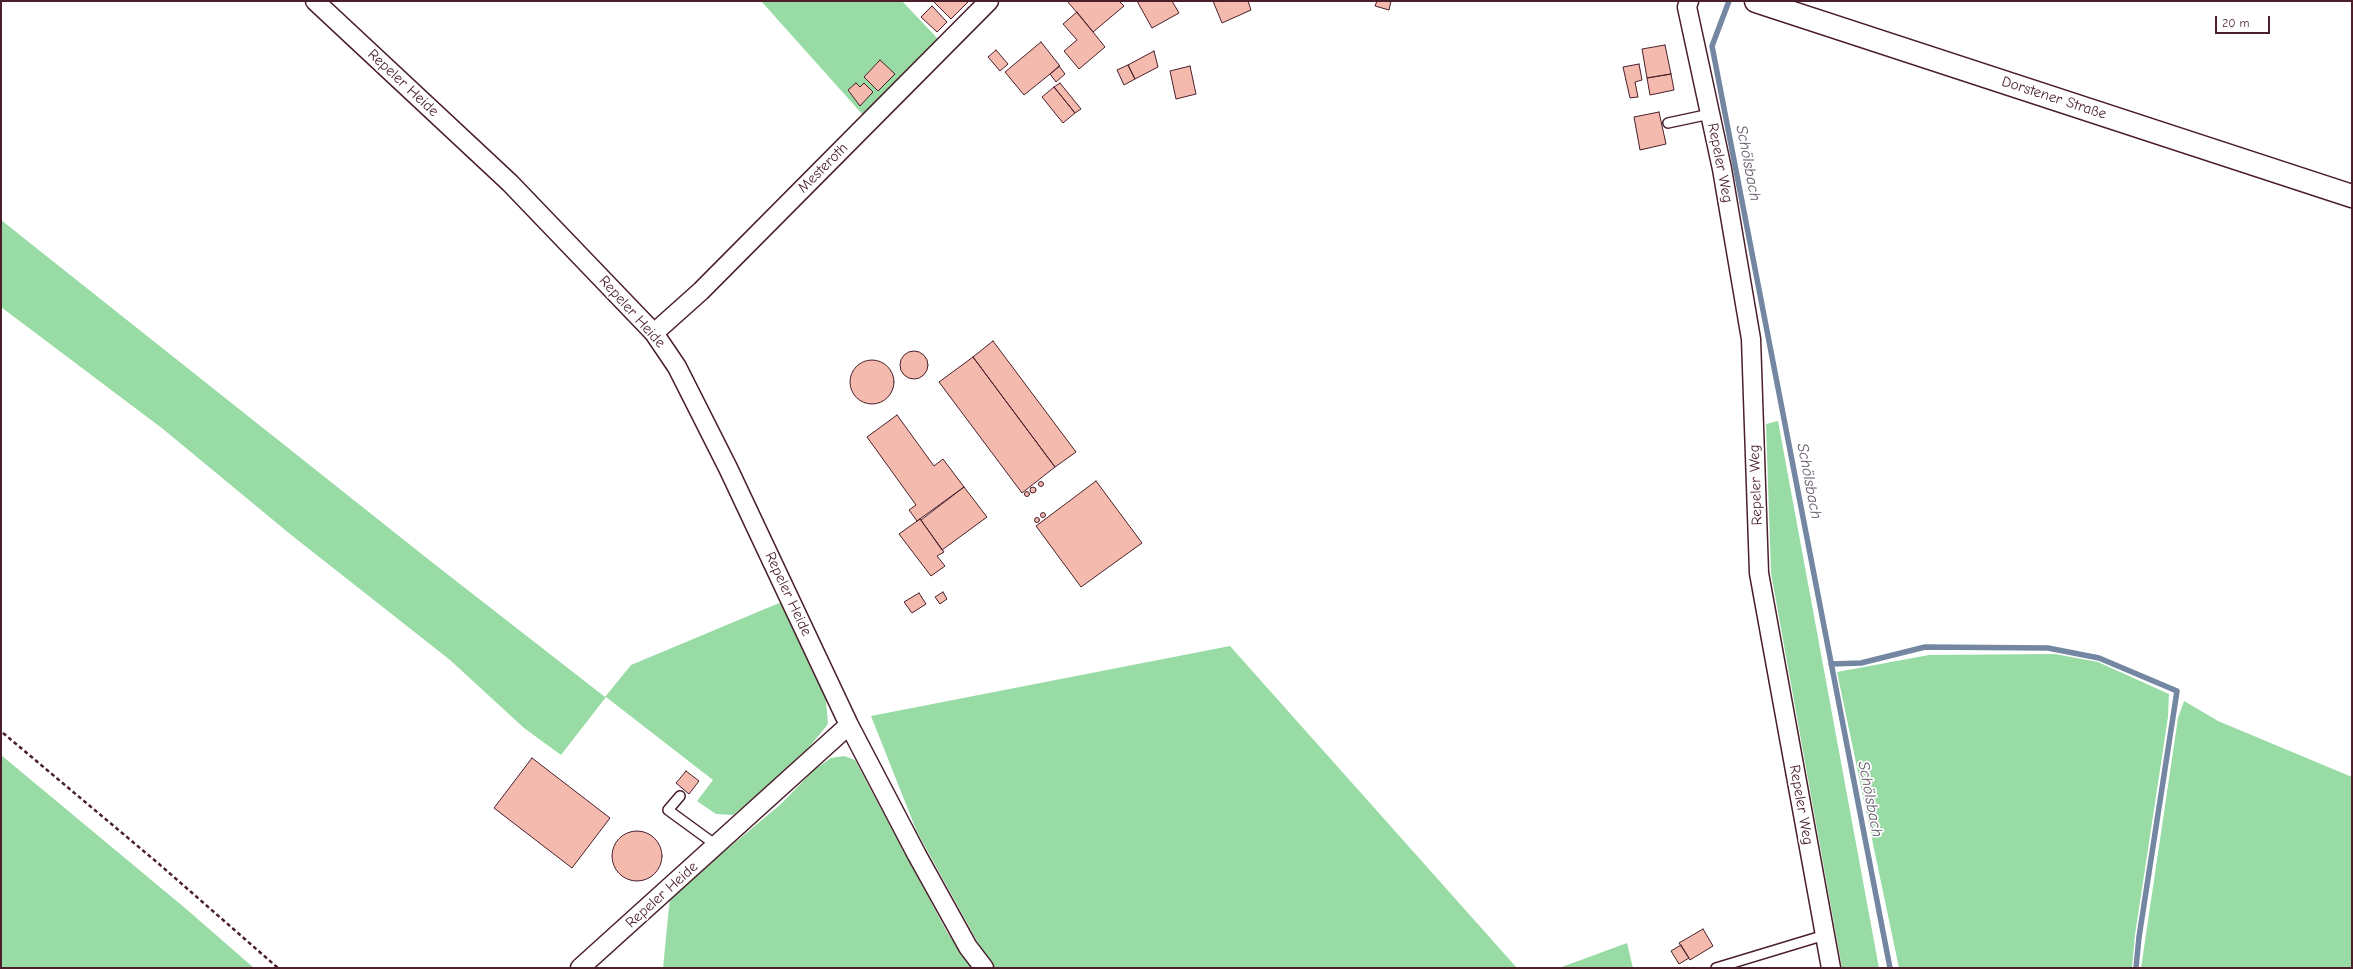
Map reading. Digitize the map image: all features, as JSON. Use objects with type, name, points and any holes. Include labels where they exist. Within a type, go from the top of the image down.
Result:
[{"type":"main road","name":"Dorstener Straße","points":[[1756,1],[2352,196]]},
{"type":"street","name":"Repeler Heide","points":[[315,1],[510,183],[654,333],[677,367],[728,468],[849,724],[917,855],[968,947],[984,968]]},
{"type":"street","name":"Mesteroth","points":[[654,333],[701,291],[989,1]]},
{"type":"street","name":"Repeler Weg","points":[[1689,1],[1687,8],[1722,169],[1751,339],[1759,573],[1831,968]]},
{"type":"street","name":"Repeler Heide","points":[[580,968],[849,724]]},
{"type":"lane","points":[[1668,123],[1710,114]]},
{"type":"lane","points":[[680,796],[668,810],[716,845]]},
{"type":"lane","points":[[1716,968],[1825,935]]},
{"type":"path","points":[[3,733],[159,864],[278,968]]},
{"type":"green space","points":[[761,1],[902,1],[939,40],[863,115]]},
{"type":"green space","points":[[1,220],[433,563],[605,697],[631,665],[784,601],[825,689],[828,724],[797,762],[733,815],[716,814],[697,801],[713,780],[606,697],[561,755],[524,728],[450,660],[290,534],[163,429],[1,307]]},
{"type":"green space","points":[[1778,421],[1879,968],[1842,968],[1771,573],[1766,424]]},
{"type":"green space","points":[[1230,646],[1517,968],[995,968],[988,961],[917,832],[871,716]]},
{"type":"green space","points":[[2055,654],[2098,662],[2169,694],[2168,717],[2135,935],[2132,968],[1899,968],[1837,672],[1929,655]]},
{"type":"green space","points":[[2184,701],[2218,721],[2352,777],[2352,968],[2141,968],[2178,718]]},
{"type":"green space","points":[[1,755],[185,908],[254,968],[1,968]]},
{"type":"green space","points":[[844,756],[855,760],[947,932],[972,968],[663,968],[670,897],[781,804],[814,770],[831,758]]},
{"type":"green space","points":[[1627,943],[1633,968],[1559,968]]},
{"type":"building","points":[[933,1],[969,1],[951,19]]},
{"type":"building","points":[[1119,1],[1124,6],[1093,32],[1068,2]]},
{"type":"building","points":[[1137,1],[1172,1],[1179,13],[1152,28]]},
{"type":"building","points":[[1213,1],[1248,1],[1251,10],[1222,23]]},
{"type":"building","points":[[1377,1],[1391,1],[1389,10],[1375,6]]},
{"type":"building","points":[[932,6],[947,22],[937,32],[921,17]]},
{"type":"building","points":[[1077,12],[1105,47],[1079,69],[1064,51],[1077,40],[1063,24]]},
{"type":"building","points":[[1041,42],[1060,66],[1024,95],[1005,72]]},
{"type":"building","points":[[1665,45],[1671,74],[1647,78],[1642,49]]},
{"type":"building","points":[[996,50],[1008,64],[1000,71],[988,57]]},
{"type":"building","points":[[1154,51],[1158,67],[1135,79],[1128,65]]},
{"type":"building","points":[[880,60],[895,74],[878,91],[864,77]]},
{"type":"building","points":[[1639,64],[1642,80],[1635,82],[1638,97],[1630,98],[1623,67]]},
{"type":"building","points":[[1128,65],[1135,79],[1124,85],[1117,70]]},
{"type":"building","points":[[1059,66],[1065,74],[1056,82],[1050,74]]},
{"type":"building","points":[[1190,66],[1196,94],[1176,99],[1170,71]]},
{"type":"building","points":[[1671,74],[1674,90],[1650,95],[1647,78]]},
{"type":"building","points":[[856,83],[860,87],[864,83],[873,92],[860,106],[848,90]]},
{"type":"building","points":[[1060,83],[1081,109],[1075,113],[1054,87]]},
{"type":"building","points":[[1054,87],[1075,113],[1063,123],[1042,97]]},
{"type":"building","points":[[1659,112],[1666,144],[1640,150],[1634,117]]},
{"type":"building","points":[[993,341],[1076,452],[1055,467],[973,357]]},
{"type":"building","points":[[914,351],[924,355],[928,365],[924,375],[914,379],[904,375],[900,365],[904,355]]},
{"type":"building","points":[[973,357],[1055,467],[1022,493],[939,382]]},
{"type":"building","points":[[872,360],[884,364],[890,370],[894,382],[890,394],[884,400],[872,404],[860,400],[854,394],[850,382],[854,370],[860,364]]},
{"type":"building","points":[[897,415],[934,466],[943,459],[964,487],[917,521],[909,510],[916,505],[867,437]]},
{"type":"building","points":[[1041,481],[1044,484],[1041,487],[1038,484]]},
{"type":"building","points":[[1096,481],[1142,543],[1081,587],[1036,526]]},
{"type":"building","points":[[964,487],[987,517],[942,550],[921,520]]},
{"type":"building","points":[[1033,487],[1036,490],[1033,493],[1030,490]]},
{"type":"building","points":[[1027,491],[1030,494],[1027,497],[1024,494]]},
{"type":"building","points":[[1043,512],[1046,515],[1043,518],[1040,515]]},
{"type":"building","points":[[1037,517],[1040,520],[1037,523],[1034,520]]},
{"type":"building","points":[[920,519],[944,552],[937,556],[945,566],[931,576],[899,534]]},
{"type":"building","points":[[943,592],[947,599],[940,604],[935,597]]},
{"type":"building","points":[[919,593],[926,604],[912,613],[904,602]]},
{"type":"building","points":[[532,758],[610,818],[572,868],[494,808]]},
{"type":"building","points":[[686,771],[699,781],[689,794],[676,783]]},
{"type":"building","points":[[632,831],[642,831],[655,838],[662,851],[662,861],[655,874],[642,881],[632,881],[623,877],[616,870],[612,861],[612,851],[616,842],[623,835]]},
{"type":"building","points":[[1703,929],[1713,946],[1690,960],[1679,943]]},
{"type":"building","points":[[1681,945],[1689,958],[1679,964],[1671,951]]},
{"type":"waterway","name":"Schölsbach","points":[[1729,1],[1712,46],[1890,968]]},
{"type":"waterway","points":[[1831,664],[1861,663],[1925,647],[2048,648],[2099,658],[2177,691],[2139,937],[2136,968]]}]
